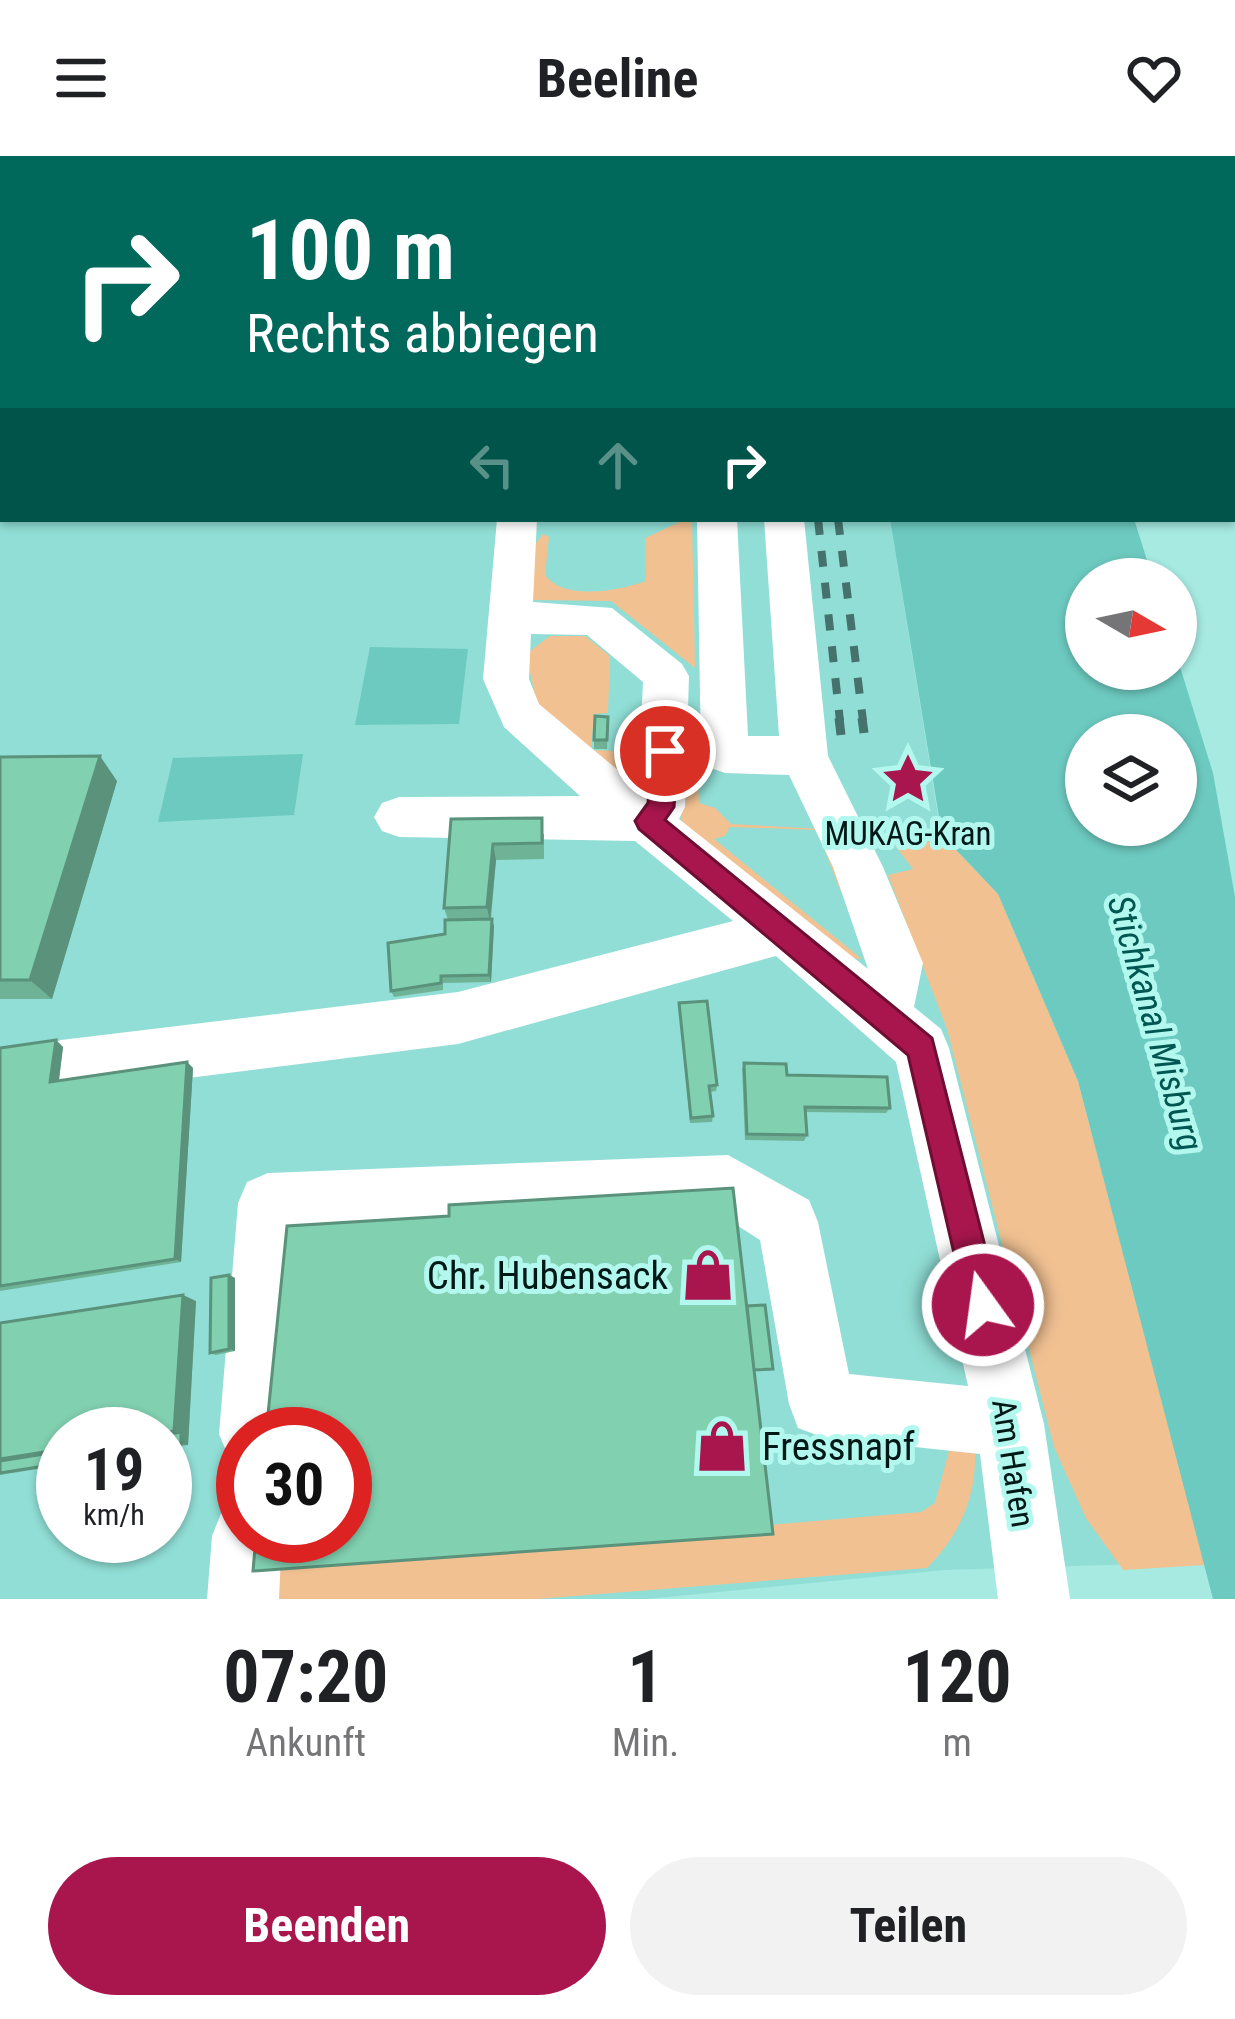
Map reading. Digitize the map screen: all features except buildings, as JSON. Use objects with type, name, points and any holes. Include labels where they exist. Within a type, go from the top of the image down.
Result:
[{"type":"street","name":"Am Hafen","points":[[517,522],[506,679],[520,714],[553,748],[784,931],[921,1048],[1010,1424],[1034,1599]]},
{"type":"street","points":[[717,522],[725,754],[804,756]]},
{"type":"street","points":[[784,522],[804,756],[858,867],[896,963],[885,1017]]},
{"type":"street","points":[[399,817],[572,816],[648,821],[661,807],[667,676],[597,619],[508,617]]},
{"type":"street","points":[[61,1067],[458,1018],[784,931]]},
{"type":"street","points":[[256,1407],[268,1203],[728,1185],[787,1222],[822,1404],[1010,1424]]},
{"type":"street","points":[[243,1599],[245,1563]]},
{"type":"shaded area","points":[[0,522],[890,522],[941,835],[1205,1562],[945,1570],[647,1599],[0,1599]]},
{"type":"shaded area","points":[[680,522],[692,522],[695,668],[611,601],[529,600],[533,547],[543,534],[549,537],[545,575],[578,591],[646,581],[645,538]]},
{"type":"shaded area","points":[[550,636],[585,636],[610,656],[608,713],[594,714],[591,750],[649,752],[645,797],[537,704],[526,654]]},
{"type":"shaded area","points":[[682,753],[697,754],[699,803],[715,808],[731,824],[823,829],[846,892],[840,890],[817,830],[730,827],[725,836],[714,839],[862,959],[847,958],[682,827]]},
{"type":"shaded area","points":[[899,833],[942,835],[998,894],[1078,1081],[1205,1565],[1123,1570],[1086,1518],[1054,1447],[947,1029],[888,875],[913,869],[893,843]]},
{"type":"shaded area","points":[[953,1436],[975,1449],[973,1483],[957,1528],[927,1568],[537,1599],[253,1599],[261,1568],[372,1563],[372,1559],[921,1512],[935,1503]]},
{"type":"water","name":"Stichkanal Misburg","points":[[890,522],[1135,522],[1146,558],[1065,558],[1065,690],[1187,690],[1195,714],[1065,714],[1065,846],[1197,846],[1197,722],[1213,773],[1235,897],[1235,1599],[1213,1599],[1078,1081],[998,894],[942,835]]},
{"type":"water","points":[[370,647],[468,649],[459,724],[355,725]]},
{"type":"water","points":[[303,754],[294,815],[158,822],[173,758]]},
{"type":"railway","points":[[818,522],[840,721]]},
{"type":"railway","points":[[838,522],[863,721]]},
{"type":"railway","points":[[839,718],[841,735]]},
{"type":"railway","points":[[862,718],[864,733]]},
{"type":"place","name":"MUKAG-Kran","points":[[908,779]]},
{"type":"place","name":"Chr. Hubensack","points":[[708,1275]]},
{"type":"place","name":"Fressnapf","points":[[722,1446]]},
{"type":"route","points":[[665,751],[661,807],[648,821],[921,1048],[983,1305]]}]
